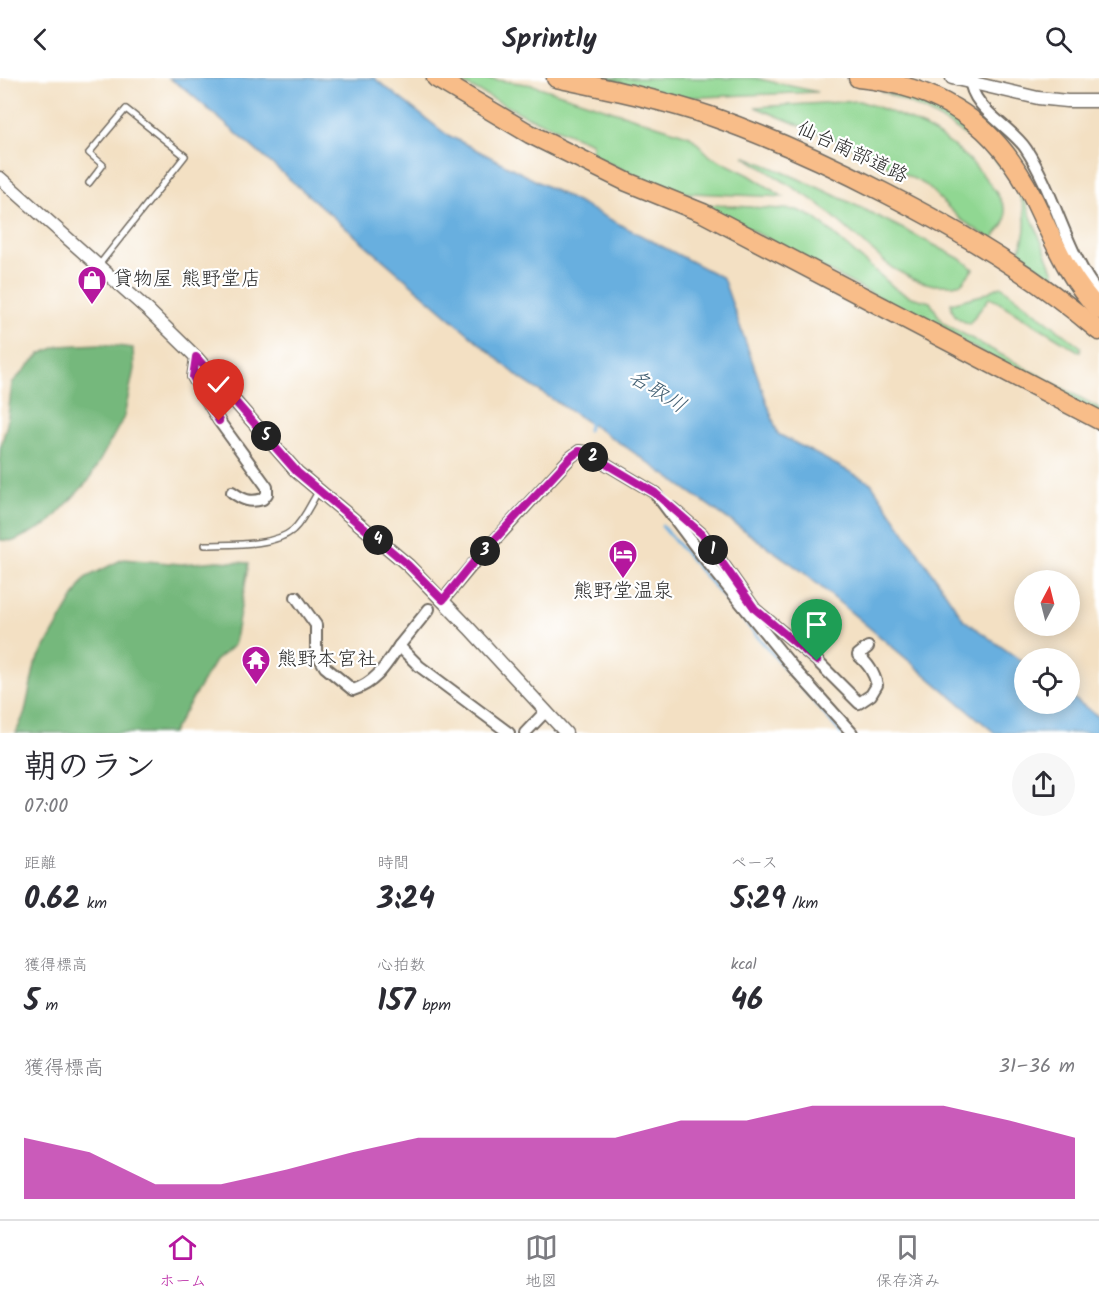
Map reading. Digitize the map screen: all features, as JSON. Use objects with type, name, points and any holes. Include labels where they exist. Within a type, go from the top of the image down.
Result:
[{"type":"highway","points":[[436,78],[530,134],[627,182],[703,213],[1099,420]]},
{"type":"highway","name":"仙台南部道路","points":[[556,78],[656,100],[710,116],[846,172],[942,222],[995,254],[1045,288],[1099,331]]},
{"type":"highway","points":[[858,78],[924,92],[956,109],[985,129],[1013,161],[1073,281],[1099,310]]},
{"type":"street","points":[[952,78],[971,80],[1038,98],[1099,101]]},
{"type":"street","points":[[971,80],[975,94],[984,107],[1025,148],[1045,183],[1078,258],[1099,294]]},
{"type":"street","points":[[0,178],[99,265],[196,357],[297,472],[408,565],[566,733]]},
{"type":"street","points":[[196,357],[193,377],[219,421],[267,487],[267,494],[263,499],[255,501],[242,500],[232,492]]},
{"type":"street","points":[[443,600],[472,564],[579,451],[586,452],[655,493],[702,534],[755,609],[817,661],[859,703],[870,695],[877,685],[866,662],[858,655],[868,647]]},
{"type":"street","points":[[657,496],[796,671],[852,733]]},
{"type":"street","points":[[296,597],[316,626],[316,652],[325,667],[353,690],[362,687],[380,674],[429,609]]},
{"type":"street","points":[[399,646],[419,666],[509,733]]},
{"type":"street","points":[[525,733],[546,711]]},
{"type":"lane","points":[[89,183],[103,165],[89,153],[126,110],[185,156],[99,265]]},
{"type":"lane","points":[[205,545],[254,543],[275,539],[292,531],[306,514],[319,490]]},
{"type":"green space","points":[[453,78],[483,78],[533,85],[690,136],[710,156],[749,175],[783,197],[670,192],[591,155],[592,143],[528,117]]},
{"type":"green space","points":[[605,78],[755,78],[817,92],[679,98]]},
{"type":"green space","points":[[881,91],[916,98],[947,111],[989,143],[1018,184],[1057,280],[1069,291],[1067,294],[1017,256],[1025,226],[1021,199],[1007,174],[986,152],[961,132],[933,115]]},
{"type":"green space","points":[[859,101],[918,124],[952,145],[967,158],[995,191],[1004,209],[1005,221],[992,240],[960,219],[926,185],[843,143],[755,107]]},
{"type":"green space","points":[[744,156],[828,192],[883,219],[964,261],[973,269],[962,283],[953,285],[934,285],[915,280],[892,268],[819,204]]},
{"type":"green space","points":[[702,204],[797,210],[815,218],[897,290],[930,302],[943,323],[1099,408],[1099,414]]},
{"type":"green space","points":[[1001,286],[1081,347],[1080,352],[990,297],[969,324],[954,314],[951,303],[982,295]]},
{"type":"green space","points":[[101,344],[133,348],[134,369],[124,417],[89,480],[48,524],[14,541],[0,540],[0,449],[7,424],[12,383],[40,354],[59,346]]},
{"type":"green space","points":[[123,559],[181,564],[218,561],[249,563],[234,645],[215,661],[172,733],[16,733],[25,712],[35,664],[85,578]]},
{"type":"water","name":"名取川","points":[[169,78],[374,78],[446,134],[723,278],[778,434],[871,483],[964,620],[1014,656],[1014,714],[1080,714],[1080,703],[1099,717],[1099,733],[995,733],[803,572],[626,447],[521,379],[185,89]]},
{"type":"waterway","points":[[588,430],[590,422]]},
{"type":"waterway","points":[[662,526],[841,733]]},
{"type":"place","name":"貸物屋 熊野堂店","points":[[92,306]]},
{"type":"place","name":"熊野堂温泉","points":[[623,580]]},
{"type":"place","name":"熊野本宮社","points":[[256,686]]},
{"type":"route","points":[[219,421],[193,377],[196,357],[297,472],[408,565],[443,600],[472,564],[571,457],[579,451],[586,452],[655,493],[702,534],[755,609],[817,661]]}]
